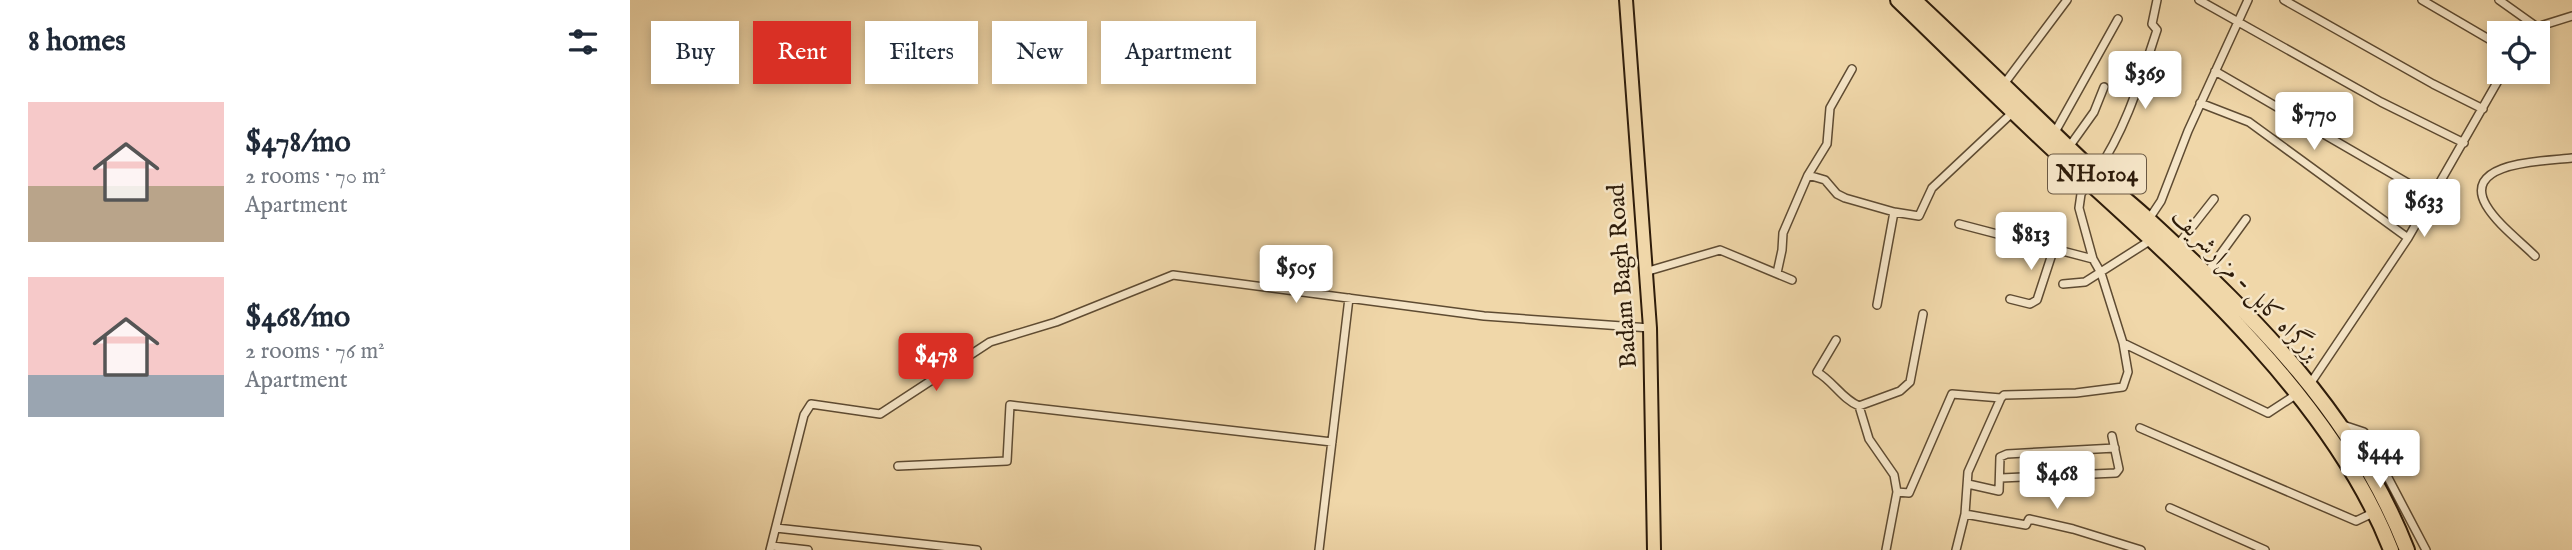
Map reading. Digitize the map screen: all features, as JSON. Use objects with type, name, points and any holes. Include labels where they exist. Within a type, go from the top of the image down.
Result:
[{"type":"highway","name":"بزرگراه کابل - مزارشریف","points":[[1898,0],[2013,112],[2092,178],[2149,220],[2271,340],[2310,384],[2339,423],[2394,517],[2407,550]]},
{"type":"highway","name":"بزرگراه کابل - مزارشریف","points":[[1914,0],[2055,132],[2092,178],[2151,240],[2206,292],[2297,394],[2342,456],[2375,512],[2391,550]]},
{"type":"main road","name":"Badam Bagh Road","points":[[1626,0],[1650,328],[1654,550]]},
{"type":"street","points":[[2004,84],[2067,0]]},
{"type":"street","points":[[1897,492],[1909,493],[1952,394],[2001,397],[2076,393],[2123,387],[2128,372],[2123,343],[2101,273],[2093,259],[2079,208],[2081,194],[2110,152],[2132,108],[2157,30],[2152,24],[2157,0]]},
{"type":"street","points":[[2199,0],[2381,102],[2464,144]]},
{"type":"street","points":[[2149,220],[2161,201],[2200,103],[2248,0]]},
{"type":"street","points":[[2284,0],[2483,109]]},
{"type":"street","points":[[2422,0],[2487,38]]},
{"type":"street","points":[[2499,0],[2524,21]]},
{"type":"street","points":[[2550,24],[2572,16]]},
{"type":"street","points":[[2055,132],[2119,19]]},
{"type":"street","points":[[1777,274],[1783,233],[1808,175],[1827,144],[1830,108],[1852,69]]},
{"type":"street","points":[[2215,71],[2432,197]]},
{"type":"street","points":[[2310,384],[2408,238],[2497,84]]},
{"type":"street","points":[[2069,147],[2094,112],[2104,87]]},
{"type":"street","points":[[2200,103],[2249,122],[2408,238]]},
{"type":"street","points":[[1808,175],[1825,180],[1837,194],[1845,198],[1919,216],[1932,188],[2013,112]]},
{"type":"street","points":[[2535,256],[2487,207],[2481,192],[2484,179],[2492,172],[2505,167],[2572,158]]},
{"type":"street","points":[[2176,246],[2214,199]]},
{"type":"street","points":[[1877,305],[1894,212]]},
{"type":"street","points":[[2206,274],[2246,219]]},
{"type":"street","points":[[1959,224],[2093,259]]},
{"type":"street","points":[[2063,284],[2085,282],[2151,240]]},
{"type":"street","points":[[2010,299],[2030,304],[2037,300],[2054,248]]},
{"type":"street","points":[[1645,272],[1720,250],[1792,279]]},
{"type":"street","points":[[808,550],[771,548],[804,415],[811,404],[880,414],[990,342],[1056,322],[1173,275],[1484,316],[1650,328]]},
{"type":"street","points":[[1319,550],[1349,298]]},
{"type":"street","points":[[1836,340],[1817,372],[1830,379],[1850,402],[1859,406],[1900,391],[1910,382],[1923,314]]},
{"type":"street","points":[[2123,343],[2268,413],[2297,394]]},
{"type":"street","points":[[1956,550],[1965,514],[1968,472],[2001,397]]},
{"type":"street","points":[[898,466],[1007,461],[1010,405],[1332,442]]},
{"type":"street","points":[[1859,406],[1869,439],[1894,475],[1897,492],[1886,550]]},
{"type":"street","points":[[2339,423],[2364,432],[2426,550]]},
{"type":"street","points":[[2140,428],[2356,521],[2375,512]]},
{"type":"street","points":[[2001,478],[2116,473],[2119,469],[2112,436]]},
{"type":"street","points":[[1968,484],[1999,491],[2000,457],[2007,454],[2115,448]]},
{"type":"street","points":[[2170,508],[2265,550]]},
{"type":"street","points":[[1965,514],[2026,525],[2029,519],[2141,550]]},
{"type":"street","points":[[776,528],[976,550]]}]
